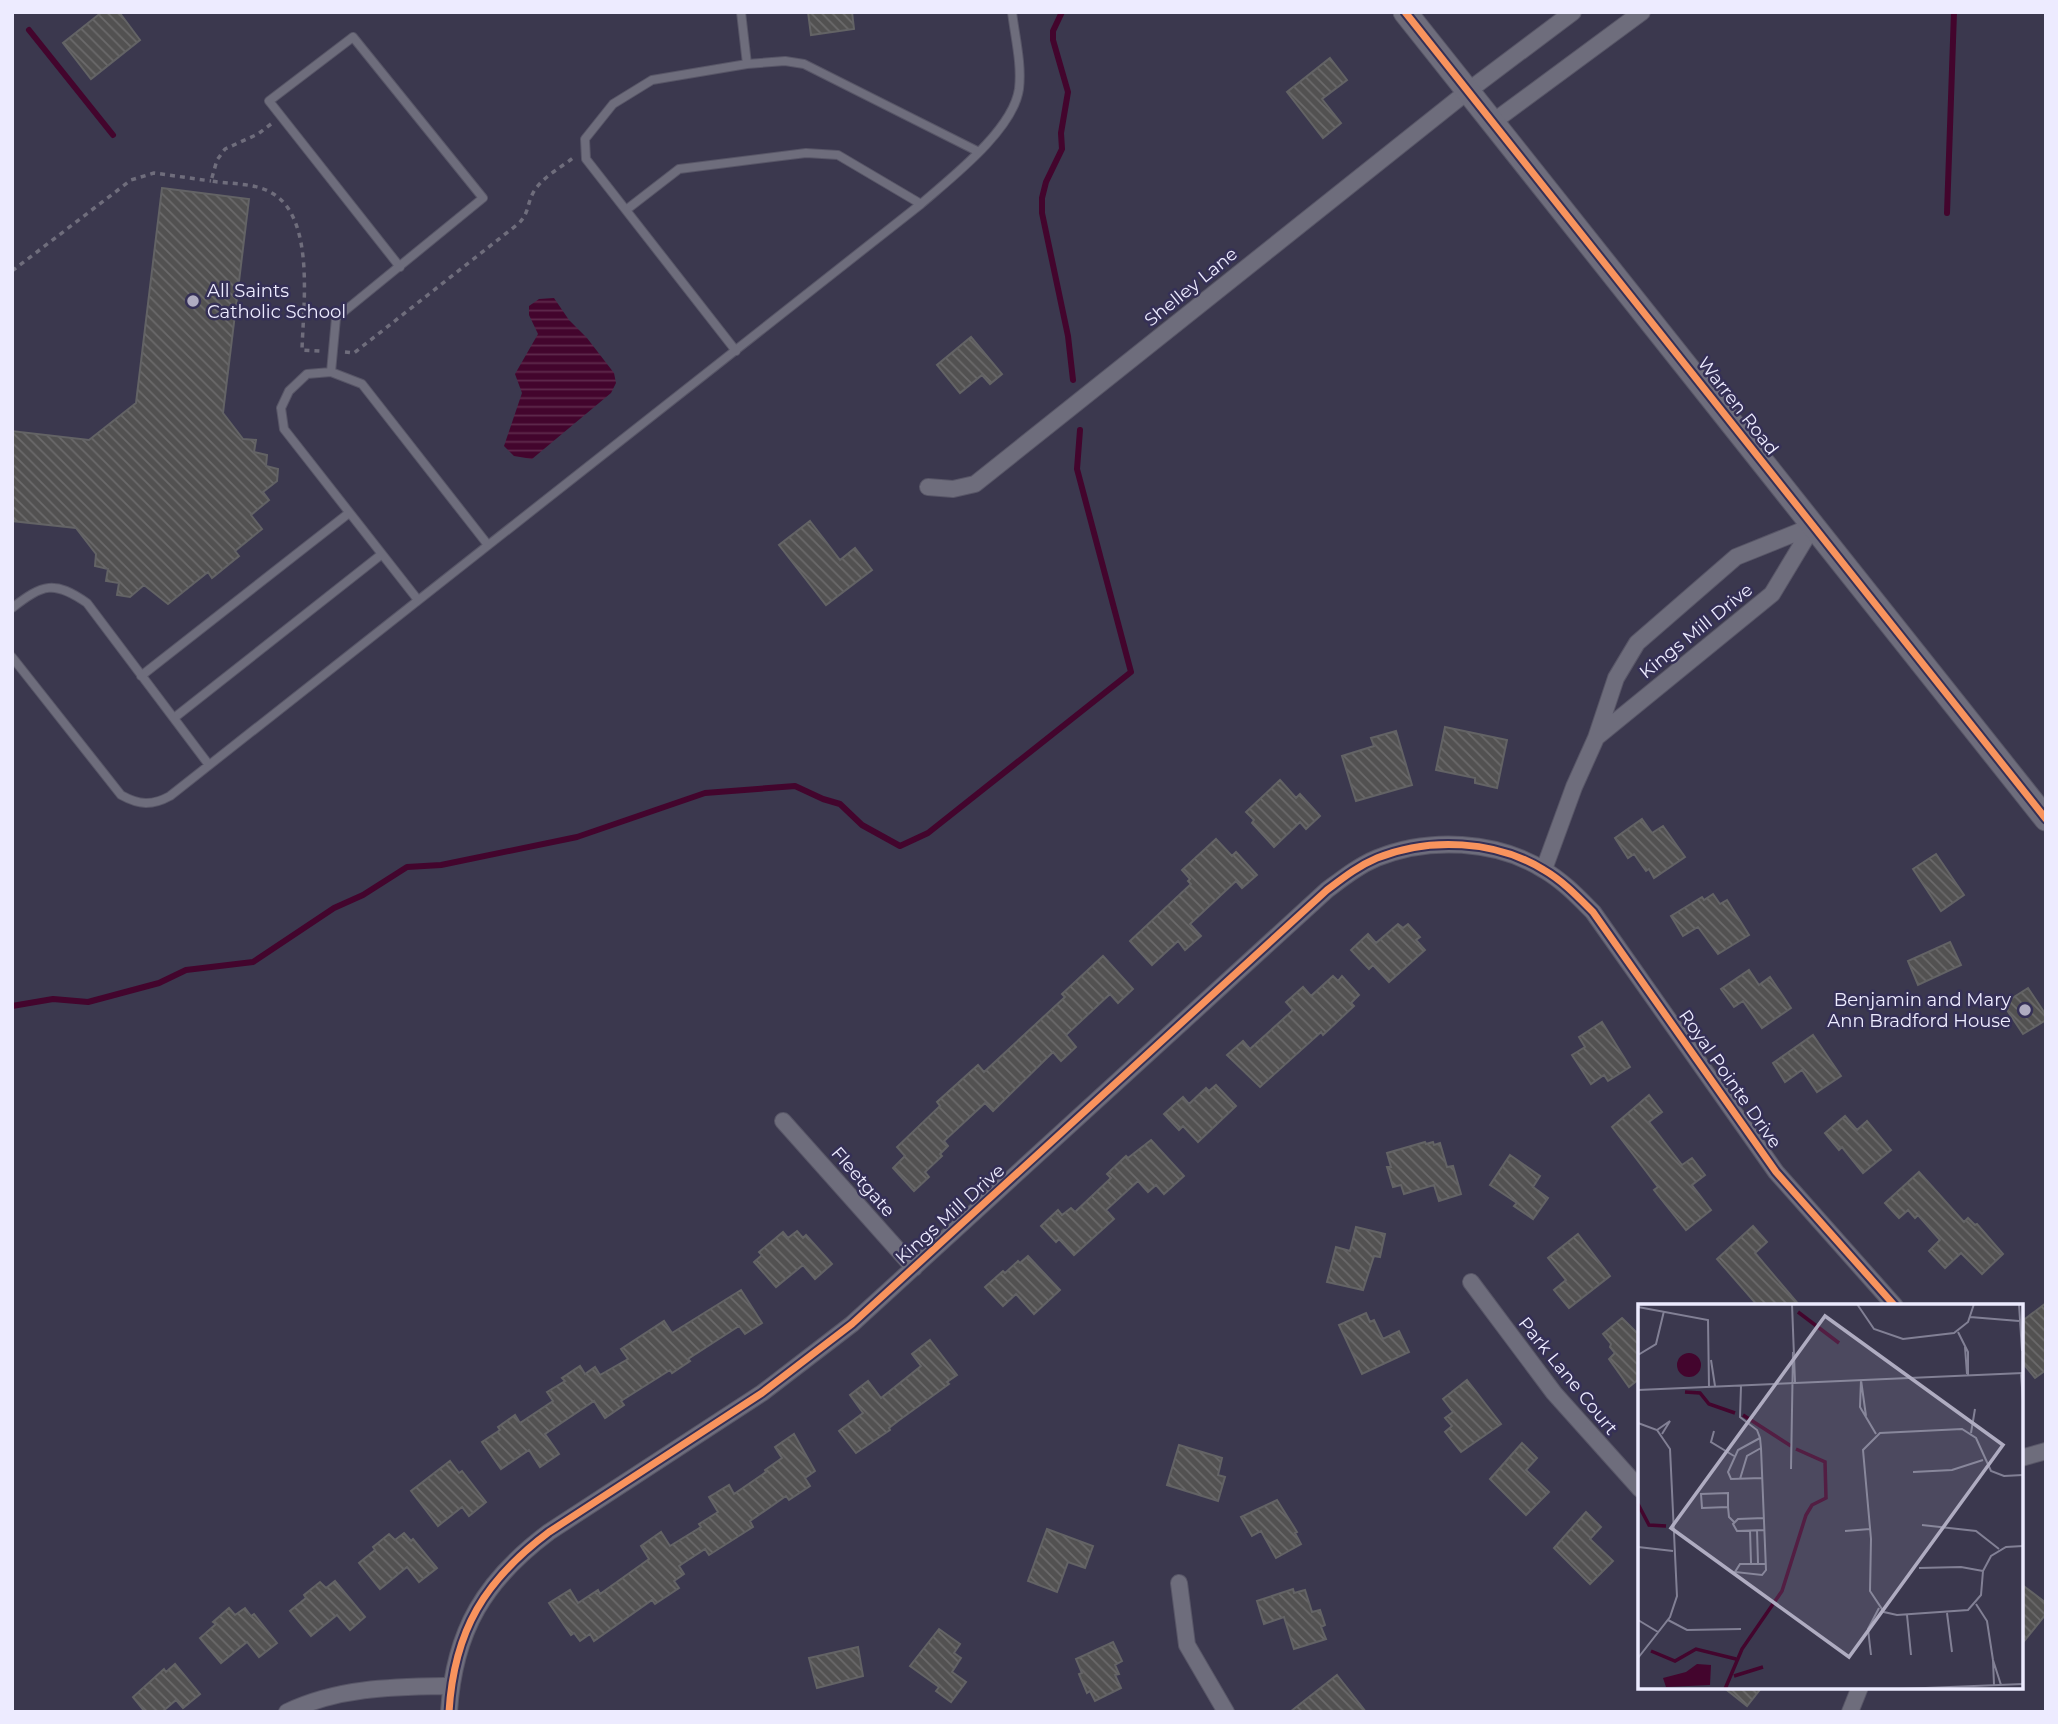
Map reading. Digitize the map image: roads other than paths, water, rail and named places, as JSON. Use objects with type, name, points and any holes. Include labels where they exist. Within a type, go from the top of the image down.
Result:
[{"type":"street","name":"Warren Road","points":[[1405,12],[2046,820]]},
{"type":"street","name":"Shelley Lane","points":[[928,487],[953,489],[975,484],[1468,91],[1573,12]]},
{"type":"street","points":[[1493,122],[1642,12]]},
{"type":"street","name":"Kings Mill Drive","points":[[1596,738],[1772,594],[1813,526]]},
{"type":"street","name":"Kings Mill Drive","points":[[449,1712],[450,1686],[458,1651],[472,1618],[491,1586],[520,1553],[792,1372],[852,1324],[1327,890],[1352,871],[1399,850],[1450,844],[1498,850],[1544,869],[1574,787],[1596,738],[1616,678],[1637,643],[1736,557],[1813,526]]},
{"type":"street","name":"Royal Pointe Drive","points":[[1544,869],[1570,889],[1593,912],[1776,1172],[1893,1304]]},
{"type":"street","name":"Fleetgate","points":[[783,1121],[914,1268]]},
{"type":"street","name":"Park Lane Court","points":[[1471,1282],[1554,1393],[1586,1432],[1638,1487]]},
{"type":"street","points":[[2023,1457],[2046,1451]]},
{"type":"street","points":[[1179,1583],[1187,1645],[1226,1712]]},
{"type":"street","points":[[287,1712],[336,1694],[370,1689],[450,1686]]},
{"type":"street","points":[[1850,1712],[1859,1689]]},
{"type":"lane","points":[[741,12],[747,64]]},
{"type":"lane","points":[[12,657],[121,795],[134,802],[147,804],[170,796],[921,204],[979,152],[997,132],[1015,105],[1019,76],[1012,12]]},
{"type":"lane","points":[[331,372],[336,318],[400,267],[483,198],[353,37],[269,101],[400,267]]},
{"type":"lane","points":[[736,351],[586,159],[585,139],[613,104],[652,80],[747,64],[785,61],[804,64],[979,152]]},
{"type":"lane","points":[[626,210],[679,169],[806,153],[838,155],[921,204]]},
{"type":"lane","points":[[418,600],[284,429],[281,408],[289,391],[307,374],[331,372],[362,384],[488,545]]},
{"type":"lane","points":[[141,677],[349,513]]},
{"type":"lane","points":[[174,718],[382,554]]},
{"type":"lane","points":[[12,608],[32,592],[49,587],[68,590],[87,603],[209,765]]},
{"type":"waterway","points":[[1062,12],[1053,31],[1053,40],[1068,92],[1061,133],[1062,149],[1046,182],[1042,213],[1068,336],[1073,380]]},
{"type":"waterway","points":[[1947,213],[1954,12]]},
{"type":"waterway","points":[[29,30],[113,135]]},
{"type":"waterway","points":[[12,1006],[53,999],[88,1002],[159,983],[186,970],[253,962],[334,908],[363,895],[407,867],[441,865],[577,837],[705,793],[795,786],[840,804],[862,825],[900,846],[928,833],[1131,672],[1077,469],[1080,430]]},
{"type":"place","name":"All Saints Catholic School","points":[[193,301]]},
{"type":"place","name":"Benjamin and Mary Ann Bradford House","points":[[2025,1010]]}]
